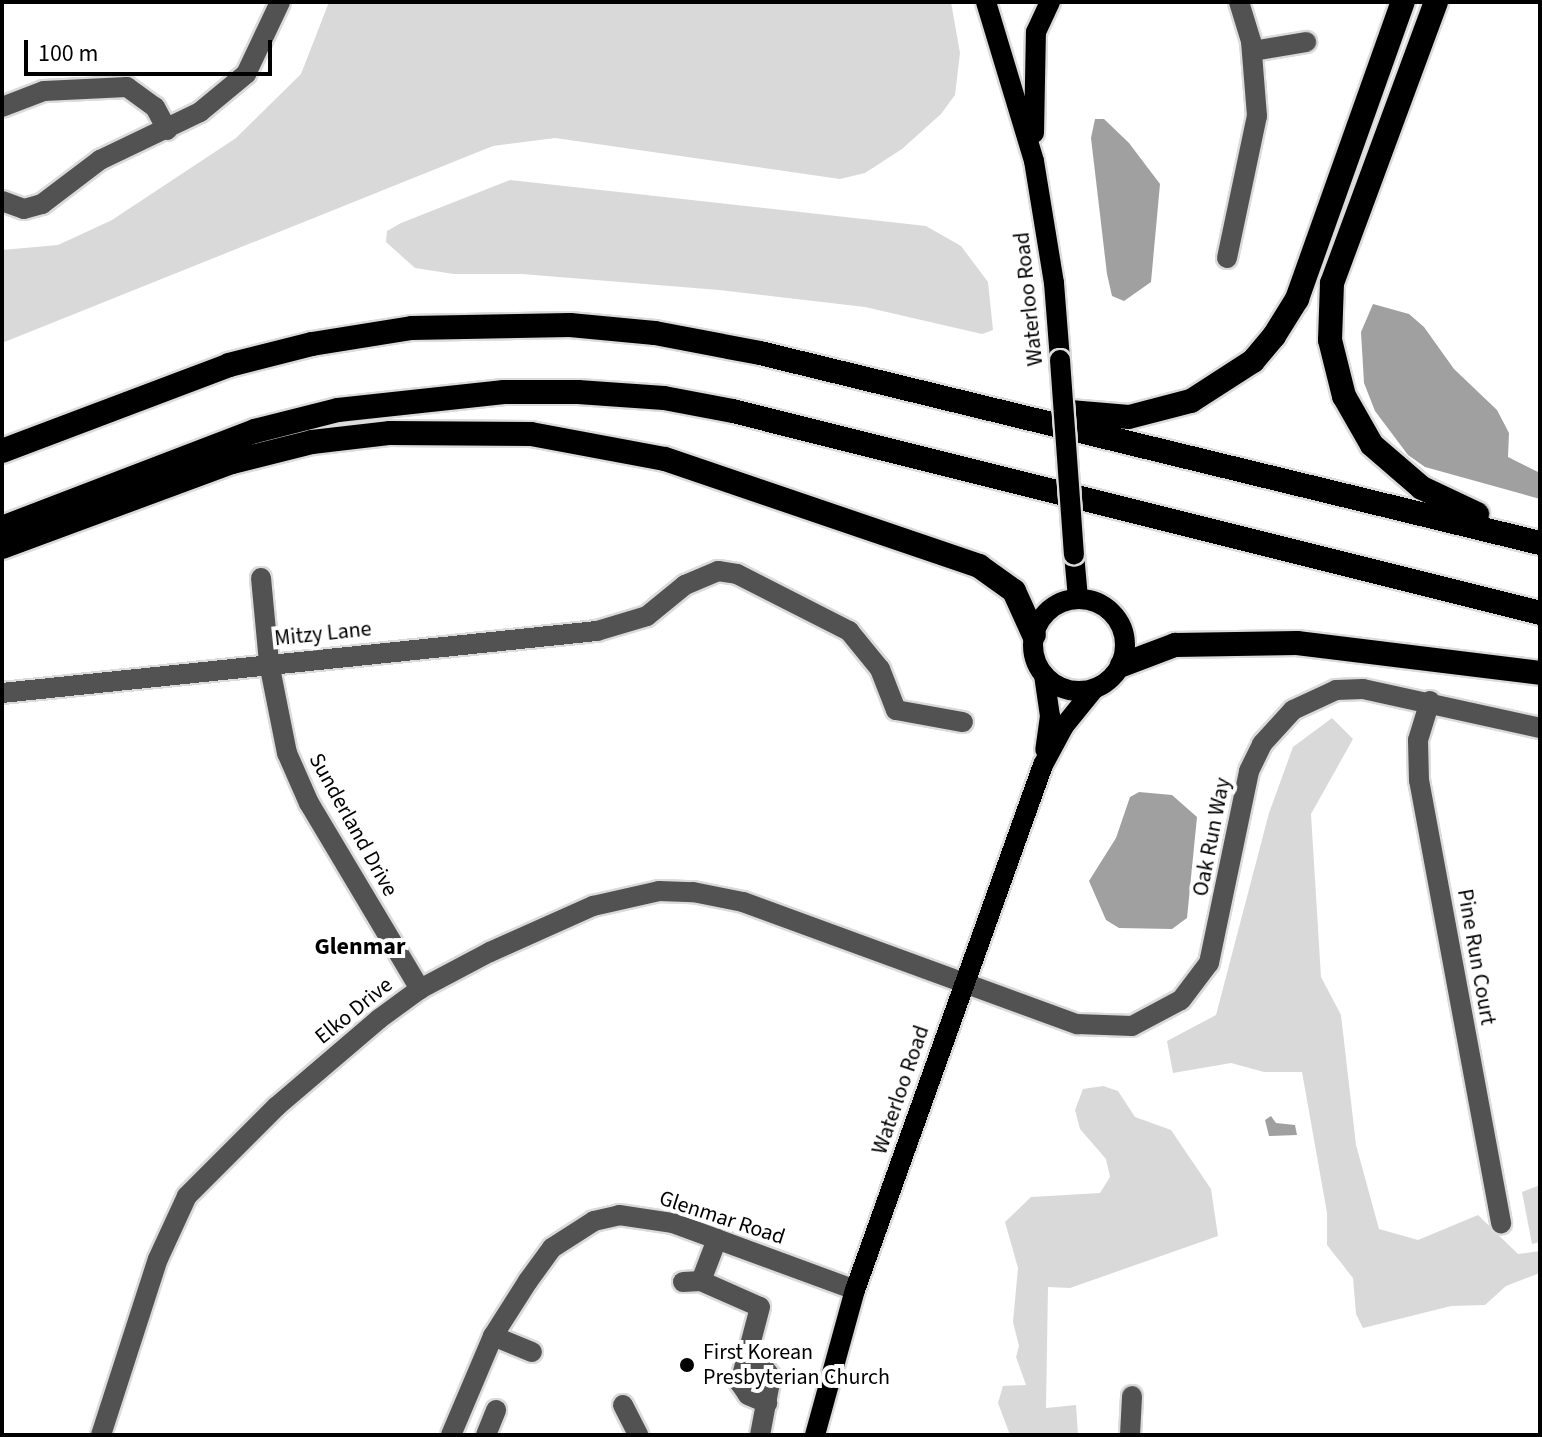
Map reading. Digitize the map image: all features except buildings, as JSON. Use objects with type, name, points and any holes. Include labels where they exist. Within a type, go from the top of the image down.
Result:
[{"type":"highway","points":[[914,388],[1129,417],[1191,401],[1253,361],[1297,299],[1403,2]]},
{"type":"highway","points":[[1436,2],[1332,283],[1335,370],[1357,422],[1397,469],[1449,504],[1540,535]]},
{"type":"highway","points":[[2,451],[229,365],[412,328],[570,325],[655,333],[914,388],[1540,543]]},
{"type":"highway","points":[[2,528],[255,431],[338,410],[489,393],[578,392],[664,398],[733,411],[1540,613]]},
{"type":"highway","points":[[2,547],[232,462],[312,442],[405,432],[531,434],[665,459],[979,566],[1014,591],[1034,635]]},
{"type":"highway","points":[[1122,665],[1175,645],[1297,643],[1540,673]]},
{"type":"main road","name":"Waterloo Road","points":[[986,2],[1034,161],[1052,267],[1078,598]]},
{"type":"main road","points":[[1034,161],[1036,32],[1050,2]]},
{"type":"main road","points":[[1078,598],[1104,604],[1119,619],[1126,638],[1122,665],[1094,689],[1066,691],[1044,675],[1033,651],[1034,635],[1050,608],[1078,598]]},
{"type":"main road","name":"Waterloo Road","points":[[1043,765],[1050,716],[1044,675]]},
{"type":"main road","name":"Waterloo Road","points":[[815,1435],[855,1290],[1043,765],[1064,726],[1094,689]]},
{"type":"street","points":[[2,201],[24,209],[42,204],[100,160],[200,112],[246,74],[280,2]]},
{"type":"street","points":[[1227,258],[1257,116],[1253,51],[1239,2]]},
{"type":"street","points":[[1253,51],[1306,42]]},
{"type":"street","points":[[2,107],[44,91],[127,87],[155,107],[167,130]]},
{"type":"street","name":"Mitzy Lane","points":[[2,693],[597,631],[647,616],[701,576],[718,571],[737,574],[849,631],[880,669],[896,710],[963,722]]},
{"type":"street","name":"Sunderland Drive","points":[[261,578],[269,663],[279,724],[296,776],[420,989]]},
{"type":"street","name":"Oak Run Way","points":[[963,985],[1105,1029],[1158,1017],[1200,982],[1209,963],[1249,771],[1275,726],[1293,710],[1336,690],[1430,701],[1540,728]]},
{"type":"street","name":"Pine Run Court","points":[[1430,701],[1418,740],[1419,780],[1501,1223]]},
{"type":"street","name":"Elko Drive","points":[[101,1435],[158,1259],[187,1196],[276,1107],[420,989],[538,928],[593,906],[659,891],[725,896],[963,985]]},
{"type":"street","name":"Glenmar Road","points":[[451,1435],[493,1336],[552,1248],[594,1221],[619,1215],[645,1218],[717,1239],[855,1290]]},
{"type":"street","points":[[717,1239],[692,1282],[760,1307],[747,1358],[762,1365],[771,1377],[760,1435]]},
{"type":"street","points":[[493,1336],[532,1352]]},
{"type":"street","points":[[1130,1435],[1132,1396]]},
{"type":"street","points":[[623,1405],[638,1435]]},
{"type":"street","points":[[486,1435],[496,1410]]},
{"type":"shaded area","points":[[329,2],[951,2],[960,53],[955,95],[941,114],[902,149],[865,173],[840,179],[555,138],[493,146],[2,343],[2,250],[58,245],[112,220],[236,138],[301,74]]},
{"type":"shaded area","points":[[1095,119],[1104,119],[1129,143],[1160,184],[1151,282],[1124,301],[1112,296],[1107,274],[1091,138]]},
{"type":"shaded area","points":[[510,180],[926,226],[961,246],[988,282],[993,330],[982,334],[865,307],[719,290],[522,274],[454,274],[415,268],[386,242],[387,231],[401,223]]},
{"type":"shaded area","points":[[1373,304],[1409,314],[1424,327],[1454,369],[1497,410],[1509,433],[1508,457],[1540,473],[1540,499],[1425,467],[1408,455],[1375,411],[1364,383],[1361,332]]},
{"type":"shaded area","points":[[1332,718],[1353,739],[1311,814],[1321,977],[1341,1015],[1356,1145],[1379,1229],[1418,1240],[1478,1215],[1518,1254],[1540,1251],[1540,1273],[1506,1286],[1485,1305],[1451,1306],[1363,1328],[1356,1314],[1353,1278],[1327,1245],[1327,1213],[1302,1072],[1264,1072],[1231,1063],[1173,1073],[1167,1041],[1216,1015],[1269,813],[1293,747]]},
{"type":"shaded area","points":[[1139,792],[1172,795],[1197,817],[1187,918],[1172,929],[1119,928],[1106,920],[1089,881],[1116,838],[1130,797]]},
{"type":"shaded area","points":[[1103,1086],[1118,1091],[1135,1117],[1171,1130],[1211,1189],[1218,1236],[1070,1288],[1048,1287],[1046,1408],[1076,1405],[1078,1435],[1010,1435],[998,1403],[1003,1386],[1026,1385],[1016,1357],[1019,1346],[1013,1322],[1018,1268],[1005,1222],[1031,1197],[1100,1193],[1110,1177],[1106,1159],[1080,1129],[1075,1110],[1083,1089]]},
{"type":"shaded area","points":[[1271,1116],[1276,1123],[1295,1125],[1297,1135],[1269,1136],[1265,1120]]},
{"type":"shaded area","points":[[1540,1185],[1540,1242],[1532,1244],[1522,1192]]},
{"type":"place","name":"First Korean Presbyterian Church","points":[[687,1365]]},
{"type":"district","name":"Glenmar","points":[[360,947]]}]
